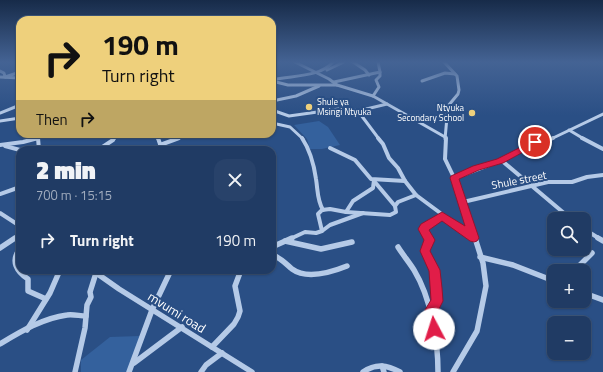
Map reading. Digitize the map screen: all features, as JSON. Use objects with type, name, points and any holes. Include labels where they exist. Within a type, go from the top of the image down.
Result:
[{"type":"street","points":[[329,79],[335,83],[373,96],[445,137]]},
{"type":"street","points":[[276,82],[288,85],[322,85],[350,79]]},
{"type":"street","points":[[373,96],[379,87],[376,79]]},
{"type":"street","points":[[422,81],[427,79]]},
{"type":"street","points":[[453,372],[461,355],[477,331],[486,286],[480,257],[463,202],[445,159],[446,117],[448,106],[458,94],[457,79]]},
{"type":"street","points":[[277,100],[296,96],[322,85]]},
{"type":"street","points":[[276,111],[289,116],[346,108],[358,111],[388,104]]},
{"type":"street","points":[[0,109],[16,106]]},
{"type":"street","points":[[0,113],[7,108]]},
{"type":"street","points":[[358,111],[383,144],[389,158],[398,168],[405,181],[416,194],[442,216],[474,238]]},
{"type":"street","points":[[454,178],[476,168],[501,160],[535,142],[544,142],[603,114]]},
{"type":"street","points":[[407,116],[446,117]]},
{"type":"street","points":[[0,121],[16,118]]},
{"type":"street","points":[[276,124],[286,126],[296,131],[307,146],[312,158],[317,186],[317,200],[323,210]]},
{"type":"street","points":[[569,130],[603,149]]},
{"type":"street","points":[[0,145],[20,143],[38,138],[39,146]]},
{"type":"street","points":[[104,146],[114,138]]},
{"type":"street","points":[[159,138],[160,145],[178,138]]},
{"type":"street","points":[[0,145],[16,149]]},
{"type":"street","points":[[322,231],[318,214],[323,210],[330,209],[346,212],[390,215],[395,213],[395,206],[374,180],[355,160],[330,148]]},
{"type":"street","points":[[501,160],[562,212]]},
{"type":"street","name":"Shule street","points":[[463,202],[548,182],[572,182],[603,175]]},
{"type":"street","points":[[374,180],[405,181]]},
{"type":"street","points":[[346,212],[354,200],[373,188],[374,180]]},
{"type":"street","points":[[1,194],[16,188]]},
{"type":"street","points":[[395,206],[401,200],[416,194]]},
{"type":"street","points":[[0,213],[16,223]]},
{"type":"street","points":[[276,245],[305,232],[316,233],[322,231],[330,225],[365,213]]},
{"type":"street","points":[[431,310],[437,301],[436,288],[434,270],[425,251],[430,240],[423,229],[442,216]]},
{"type":"street","points":[[591,233],[603,241]]},
{"type":"street","points":[[0,248],[16,238]]},
{"type":"street","points":[[285,241],[321,249],[352,242]]},
{"type":"street","points":[[398,247],[415,271],[431,310],[438,357],[438,372]]},
{"type":"street","points":[[16,253],[16,263]]},
{"type":"street","points":[[581,264],[592,253]]},
{"type":"street","points":[[276,256],[293,270],[300,273],[334,271],[346,266]]},
{"type":"street","points":[[480,257],[513,265],[547,278]]},
{"type":"street","points":[[20,274],[28,279],[28,291],[46,299]]},
{"type":"street","points":[[27,330],[46,299],[58,274]]},
{"type":"street","points":[[75,372],[78,354],[86,328],[87,305],[91,298],[90,292],[96,274]]},
{"type":"street","name":"mvumi road","points":[[100,274],[119,289],[252,372]]},
{"type":"street","points":[[130,372],[152,310],[169,274]]},
{"type":"street","points":[[212,346],[234,324],[238,317],[240,311],[235,286],[240,274]]},
{"type":"street","points":[[591,296],[603,300]]},
{"type":"street","points":[[0,344],[27,330],[67,315],[86,316]]},
{"type":"street","points":[[133,364],[182,327]]},
{"type":"street","points":[[201,372],[206,365],[222,353]]},
{"type":"street","points":[[363,372],[373,366],[383,369],[391,367],[400,372]]},
{"type":"shaded area","points":[[319,121],[328,127],[340,145],[322,149],[310,149],[307,139],[294,125]]},
{"type":"shaded area","points":[[140,336],[127,372],[81,372],[81,360],[110,337]]},
{"type":"place","name":"Shule ya Msingi Ntyuka","points":[[309,107]]},
{"type":"place","name":"Ntyuka Secondary School","points":[[472,113]]},
{"type":"route","points":[[434,329],[431,310],[437,301],[437,296],[434,270],[425,251],[430,240],[423,229],[424,227],[442,216],[474,238],[459,188],[454,178],[476,168],[500,161],[535,142]]}]
